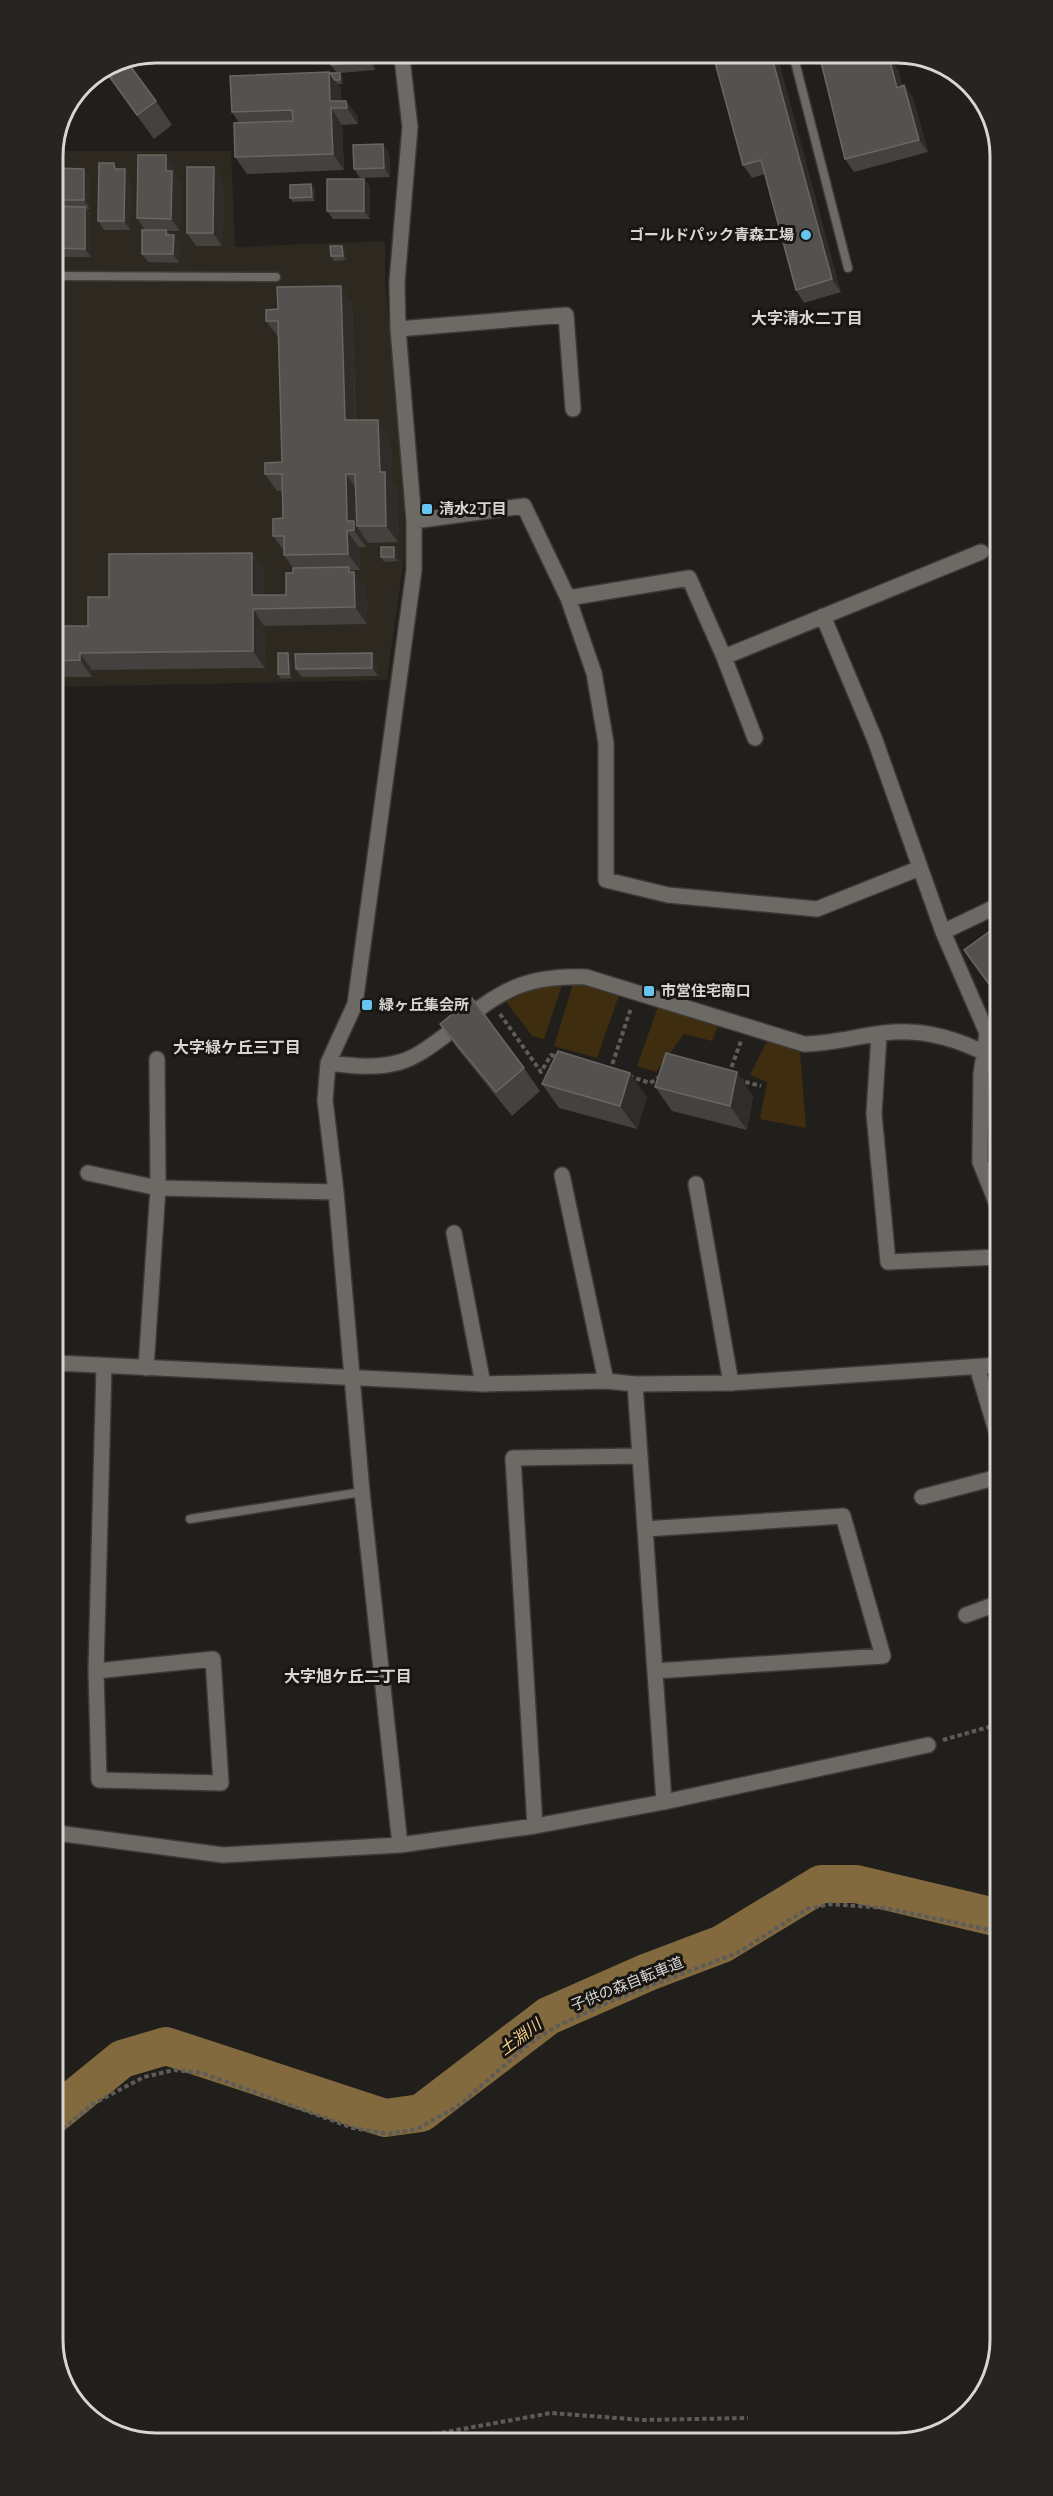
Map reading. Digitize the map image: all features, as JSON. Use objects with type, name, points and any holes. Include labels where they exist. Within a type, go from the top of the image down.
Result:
[{"type":"street","points":[[400,1845],[362,1492],[336,1192],[325,1100],[328,1063],[355,1004],[414,570],[414,521],[398,329],[397,282],[410,127],[403,63]]},
{"type":"street","points":[[398,329],[566,315],[573,409]]},
{"type":"street","points":[[414,521],[524,506],[568,598],[594,673],[606,743],[606,880],[668,895],[817,909],[920,868]]},
{"type":"street","points":[[724,657],[981,552]]},
{"type":"street","points":[[568,598],[689,579],[724,657],[755,738]]},
{"type":"street","points":[[824,616],[875,740],[943,932],[987,1033],[990,1050]]},
{"type":"street","points":[[943,932],[990,909]]},
{"type":"street","points":[[328,1063],[368,1068],[403,1062],[435,1043],[490,999],[525,982],[557,976],[586,977],[804,1044],[826,1044],[909,1032],[938,1035],[990,1056]]},
{"type":"street","points":[[879,1035],[874,1114],[888,1262],[990,1257]]},
{"type":"street","points":[[990,1058],[981,1074],[980,1162],[990,1187]]},
{"type":"street","points":[[146,1368],[158,1188],[157,1059]]},
{"type":"street","points":[[88,1173],[158,1188],[336,1192]]},
{"type":"street","points":[[562,1175],[606,1381]]},
{"type":"street","points":[[696,1184],[731,1383]]},
{"type":"street","points":[[454,1233],[483,1384]]},
{"type":"street","points":[[63,1363],[483,1384],[606,1381],[635,1384],[731,1383],[990,1366]]},
{"type":"street","points":[[96,1671],[213,1659],[221,1783],[99,1780],[96,1671],[104,1366]]},
{"type":"street","points":[[977,1367],[990,1410]]},
{"type":"street","points":[[635,1384],[664,1802]]},
{"type":"street","points":[[535,1826],[513,1458],[640,1456]]},
{"type":"street","points":[[922,1497],[990,1479]]},
{"type":"street","points":[[645,1529],[843,1516],[883,1656],[655,1671]]},
{"type":"street","points":[[966,1615],[990,1606]]},
{"type":"street","points":[[63,1834],[223,1855],[400,1845],[535,1826],[664,1802],[928,1745]]},
{"type":"lane","points":[[795,63],[848,268]]},
{"type":"lane","points":[[63,276],[276,277]]},
{"type":"lane","points":[[190,1519],[362,1492]]},
{"type":"path","points":[[610,1071],[636,993]]},
{"type":"path","points":[[490,999],[541,1072],[551,1055],[561,1058]]},
{"type":"path","points":[[746,1026],[728,1078],[761,1086]]},
{"type":"path","points":[[600,1068],[650,1083],[669,1071]]},
{"type":"path","points":[[928,1745],[990,1727]]},
{"type":"path","name":"子供の森自転車道","points":[[63,2129],[91,2105],[144,2077],[174,2070],[202,2073],[352,2128],[388,2134],[417,2129],[458,2106],[529,2044],[555,2027],[616,1999],[737,1953],[807,1909],[830,1904],[885,1908],[990,1930]]},
{"type":"path","points":[[440,2433],[551,2413],[643,2420],[748,2418]]},
{"type":"shaded area","points":[[63,151],[231,151],[235,247],[385,241],[385,280],[404,502],[404,558],[387,680],[63,687]]},
{"type":"shaded area","points":[[563,982],[544,1039],[532,1036],[505,1000],[532,989]]},
{"type":"shaded area","points":[[573,984],[620,992],[597,1058],[554,1046]]},
{"type":"shaded area","points":[[659,1004],[720,1021],[712,1041],[684,1034],[656,1072],[637,1066]]},
{"type":"shaded area","points":[[767,1041],[800,1052],[806,1128],[760,1119],[767,1082],[750,1075]]},
{"type":"building","name":"ゴールドパック青森工場","points":[[715,63],[773,63],[832,279],[796,290],[761,160],[743,165]]},
{"type":"building","points":[[821,63],[891,63],[897,88],[904,85],[919,140],[845,159]]},
{"type":"building","points":[[131,67],[156,101],[137,115],[109,75]]},
{"type":"building","points":[[329,72],[330,101],[346,101],[347,108],[331,108],[333,154],[235,157],[234,123],[293,121],[292,110],[232,112],[230,76]]},
{"type":"building","points":[[330,73],[340,73],[340,80],[335,80]]},
{"type":"building","points":[[383,144],[384,168],[354,169],[353,145]]},
{"type":"building","points":[[138,155],[166,155],[166,171],[172,171],[171,219],[137,218]]},
{"type":"building","points":[[99,163],[114,163],[115,169],[125,169],[124,221],[98,221]]},
{"type":"building","points":[[187,167],[214,167],[213,233],[187,233]]},
{"type":"building","points":[[63,168],[84,169],[84,200],[63,200]]},
{"type":"building","points":[[327,179],[364,179],[364,211],[327,211]]},
{"type":"building","points":[[311,184],[312,197],[290,198],[290,185]]},
{"type":"building","points":[[63,206],[85,207],[85,249],[63,248]]},
{"type":"building","points":[[142,230],[166,230],[166,235],[174,235],[173,254],[142,254]]},
{"type":"building","points":[[330,246],[342,246],[343,256],[331,256]]},
{"type":"building","points":[[341,286],[345,420],[378,420],[380,472],[385,472],[386,526],[357,526],[355,474],[346,474],[347,521],[354,521],[354,530],[347,531],[348,554],[284,555],[284,536],[273,536],[273,519],[283,518],[282,474],[265,474],[265,463],[282,462],[278,321],[266,321],[266,310],[278,309],[277,287]]},
{"type":"building","points":[[381,547],[394,547],[394,557],[381,557]]},
{"type":"building","points":[[252,553],[252,595],[286,595],[286,573],[293,573],[293,568],[349,567],[349,572],[354,572],[355,607],[253,609],[253,651],[80,653],[80,660],[63,661],[63,626],[88,626],[88,597],[109,597],[109,554]]},
{"type":"building","points":[[278,653],[288,653],[289,674],[278,674]]},
{"type":"building","points":[[372,653],[372,668],[296,669],[295,654]]},
{"type":"building","points":[[990,931],[990,985],[964,950]]},
{"type":"building","points":[[472,998],[524,1068],[496,1092],[440,1024]]},
{"type":"building","points":[[558,1051],[630,1073],[620,1106],[542,1084]]},
{"type":"building","points":[[666,1053],[737,1072],[730,1106],[655,1087]]},
{"type":"waterway","name":"土淵川","points":[[63,2107],[122,2059],[166,2046],[385,2118],[421,2113],[548,2016],[648,1972],[722,1944],[821,1884],[856,1884],[990,1916]]},
{"type":"place","name":"ゴールドパック青森工場","points":[[806,235]]},
{"type":"place","name":"清水2丁目","points":[[427,509]]},
{"type":"place","name":"市営住宅南口","points":[[649,991]]},
{"type":"place","name":"緑ヶ丘集会所","points":[[367,1005]]},
{"type":"district","name":"大字清水二丁目","points":[[807,318]]},
{"type":"district","name":"大字緑ケ丘三丁目","points":[[237,1047]]},
{"type":"district","name":"大字旭ケ丘二丁目","points":[[348,1676]]}]
